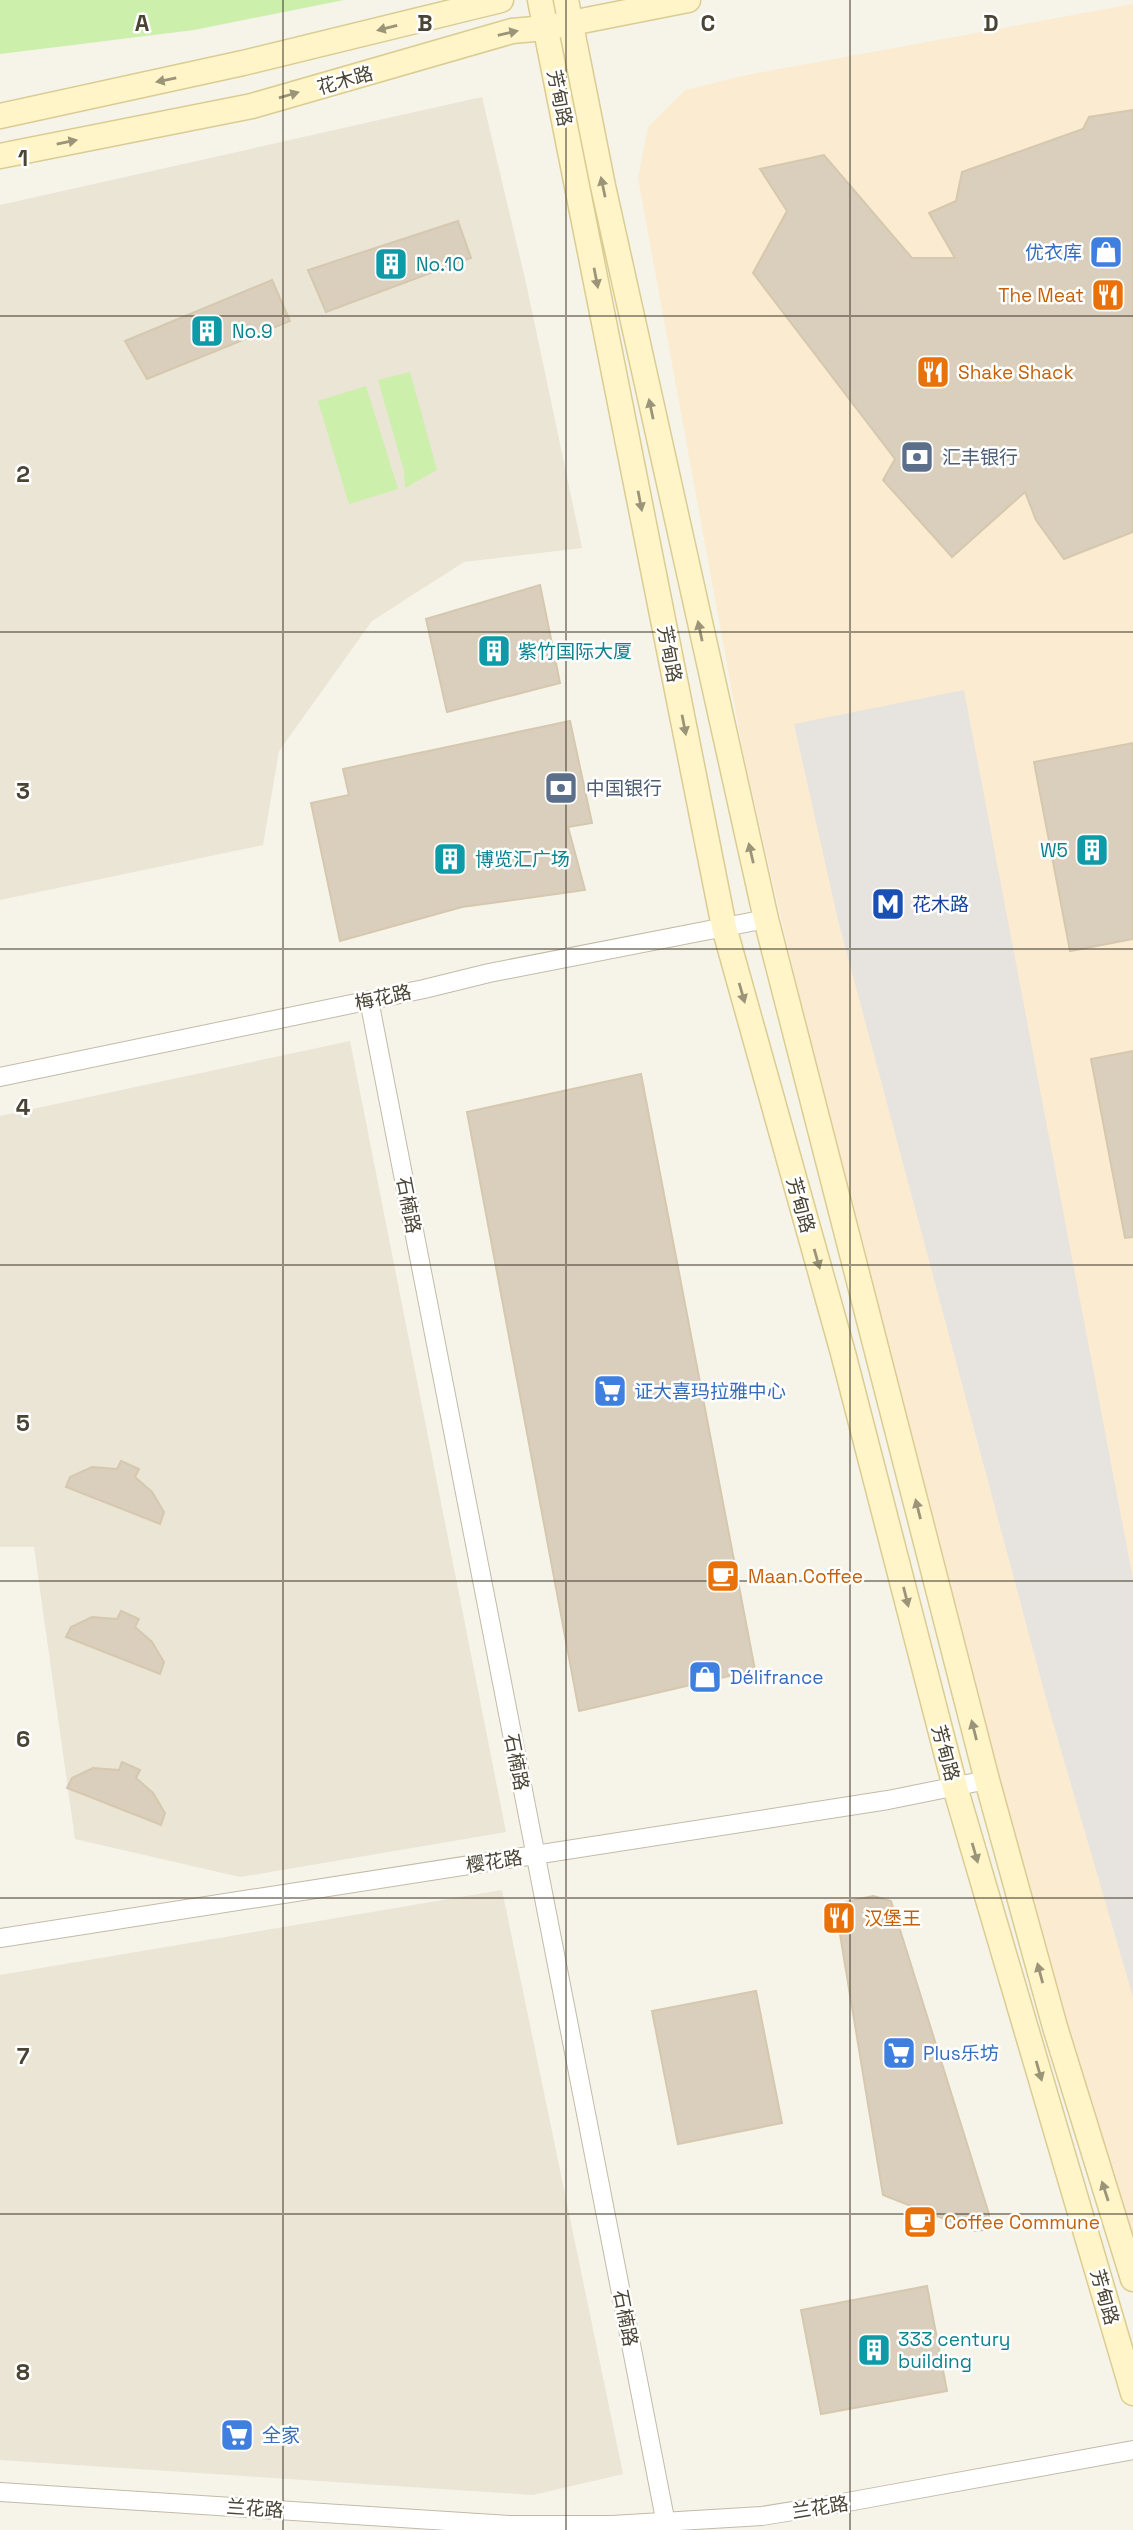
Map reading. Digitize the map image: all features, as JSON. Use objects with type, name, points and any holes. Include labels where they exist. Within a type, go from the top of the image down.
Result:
[{"type":"main road","name":"花木路","points":[[0,117],[243,63],[501,0]]},
{"type":"main road","name":"芳甸路","points":[[540,0],[724,927],[843,1353],[955,1787],[1133,2393]]},
{"type":"main road","name":"花木路","points":[[0,156],[252,106],[512,31],[546,28],[569,11],[688,0]]},
{"type":"main road","name":"芳甸路","points":[[569,11],[606,200],[766,919],[987,1780],[1055,2027],[1133,2279]]},
{"type":"street","name":"梅花路","points":[[0,1077],[489,973],[766,919]]},
{"type":"street","name":"石楠路","points":[[369,1000],[666,2524]]},
{"type":"street","name":"樱花路","points":[[0,1938],[987,1780]]},
{"type":"street","name":"兰花路","points":[[0,2492],[509,2525],[666,2524],[799,2510],[1133,2450]]},
{"type":"shaded area","points":[[1133,4],[1133,2264],[902,1443],[744,757],[638,178],[648,127],[685,90],[747,75]]},
{"type":"shaded area","points":[[482,97],[526,283],[582,548],[464,562],[372,621],[279,751],[263,845],[0,900],[0,205]]},
{"type":"shaded area","points":[[964,690],[1133,1579],[1133,1997],[1047,1702],[838,920],[794,724]]},
{"type":"shaded area","points":[[350,1041],[506,1832],[240,1877],[75,1839],[34,1547],[0,1547],[0,1116]]},
{"type":"shaded area","points":[[502,1890],[623,2474],[533,2495],[0,2460],[0,1975]]},
{"type":"green space","points":[[0,0],[344,0],[194,30],[0,54]]},
{"type":"green space","points":[[410,372],[437,470],[405,488],[404,471],[378,380]]},
{"type":"green space","points":[[366,386],[398,489],[349,504],[318,401]]},
{"type":"building","points":[[1133,110],[1133,532],[1064,559],[1036,520],[1025,492],[952,557],[883,480],[895,459],[753,273],[787,211],[760,169],[824,155],[912,258],[955,258],[929,213],[956,201],[962,172],[1083,129],[1089,117]]},
{"type":"building","name":"No.10","points":[[458,221],[471,258],[326,312],[308,270]]},
{"type":"building","name":"No.9","points":[[272,280],[290,321],[147,379],[125,341]]},
{"type":"building","name":"紫竹国际大厦","points":[[540,585],[560,683],[447,712],[426,619]]},
{"type":"building","name":"博览汇广场","points":[[570,721],[592,823],[568,827],[585,890],[462,907],[340,941],[311,803],[349,795],[343,769]]},
{"type":"building","name":"W5","points":[[1133,743],[1133,939],[1070,951],[1034,762]]},
{"type":"building","points":[[1133,1051],[1133,1237],[1125,1238],[1091,1059]]},
{"type":"building","name":"证大喜玛拉雅中心","points":[[641,1074],[755,1670],[579,1711],[467,1112]]},
{"type":"building","points":[[121,1461],[139,1469],[135,1477],[152,1492],[164,1512],[160,1524],[66,1487],[70,1477],[92,1467],[117,1469]]},
{"type":"building","points":[[121,1611],[139,1619],[135,1627],[152,1642],[164,1662],[160,1674],[66,1637],[71,1627],[92,1617],[117,1619]]},
{"type":"building","points":[[122,1762],[140,1770],[136,1778],[153,1793],[165,1813],[161,1825],[67,1788],[72,1778],[93,1768],[119,1770]]},
{"type":"building","name":"Plus乐坊","points":[[873,1896],[891,1901],[989,2214],[988,2224],[983,2230],[975,2231],[883,2195],[836,1910],[846,1902]]},
{"type":"building","points":[[756,1991],[782,2123],[678,2144],[652,2011]]},
{"type":"building","name":"333 century building","points":[[927,2286],[947,2391],[821,2414],[801,2310]]},
{"type":"place","name":"优衣库","points":[[1106,252]]},
{"type":"place","name":"No.10","points":[[391,264]]},
{"type":"place","name":"The Meat","points":[[1108,295]]},
{"type":"place","name":"No.9","points":[[207,331]]},
{"type":"place","name":"Shake Shack","points":[[933,372]]},
{"type":"place","name":"汇丰银行","points":[[917,457]]},
{"type":"place","name":"紫竹国际大厦","points":[[494,651]]},
{"type":"place","name":"中国银行","points":[[561,788]]},
{"type":"place","name":"W5","points":[[1092,850]]},
{"type":"place","name":"博览汇广场","points":[[450,859]]},
{"type":"place","name":"花木路","points":[[888,904]]},
{"type":"place","name":"证大喜玛拉雅中心","points":[[610,1391]]},
{"type":"place","name":"Maan Coffee","points":[[723,1576]]},
{"type":"place","name":"Délifrance","points":[[705,1677]]},
{"type":"place","name":"汉堡王","points":[[839,1918]]},
{"type":"place","name":"Plus乐坊","points":[[899,2053]]},
{"type":"place","name":"Coffee Commune","points":[[920,2222]]},
{"type":"place","name":"333 century building","points":[[874,2350]]},
{"type":"place","name":"全家","points":[[237,2435]]}]
